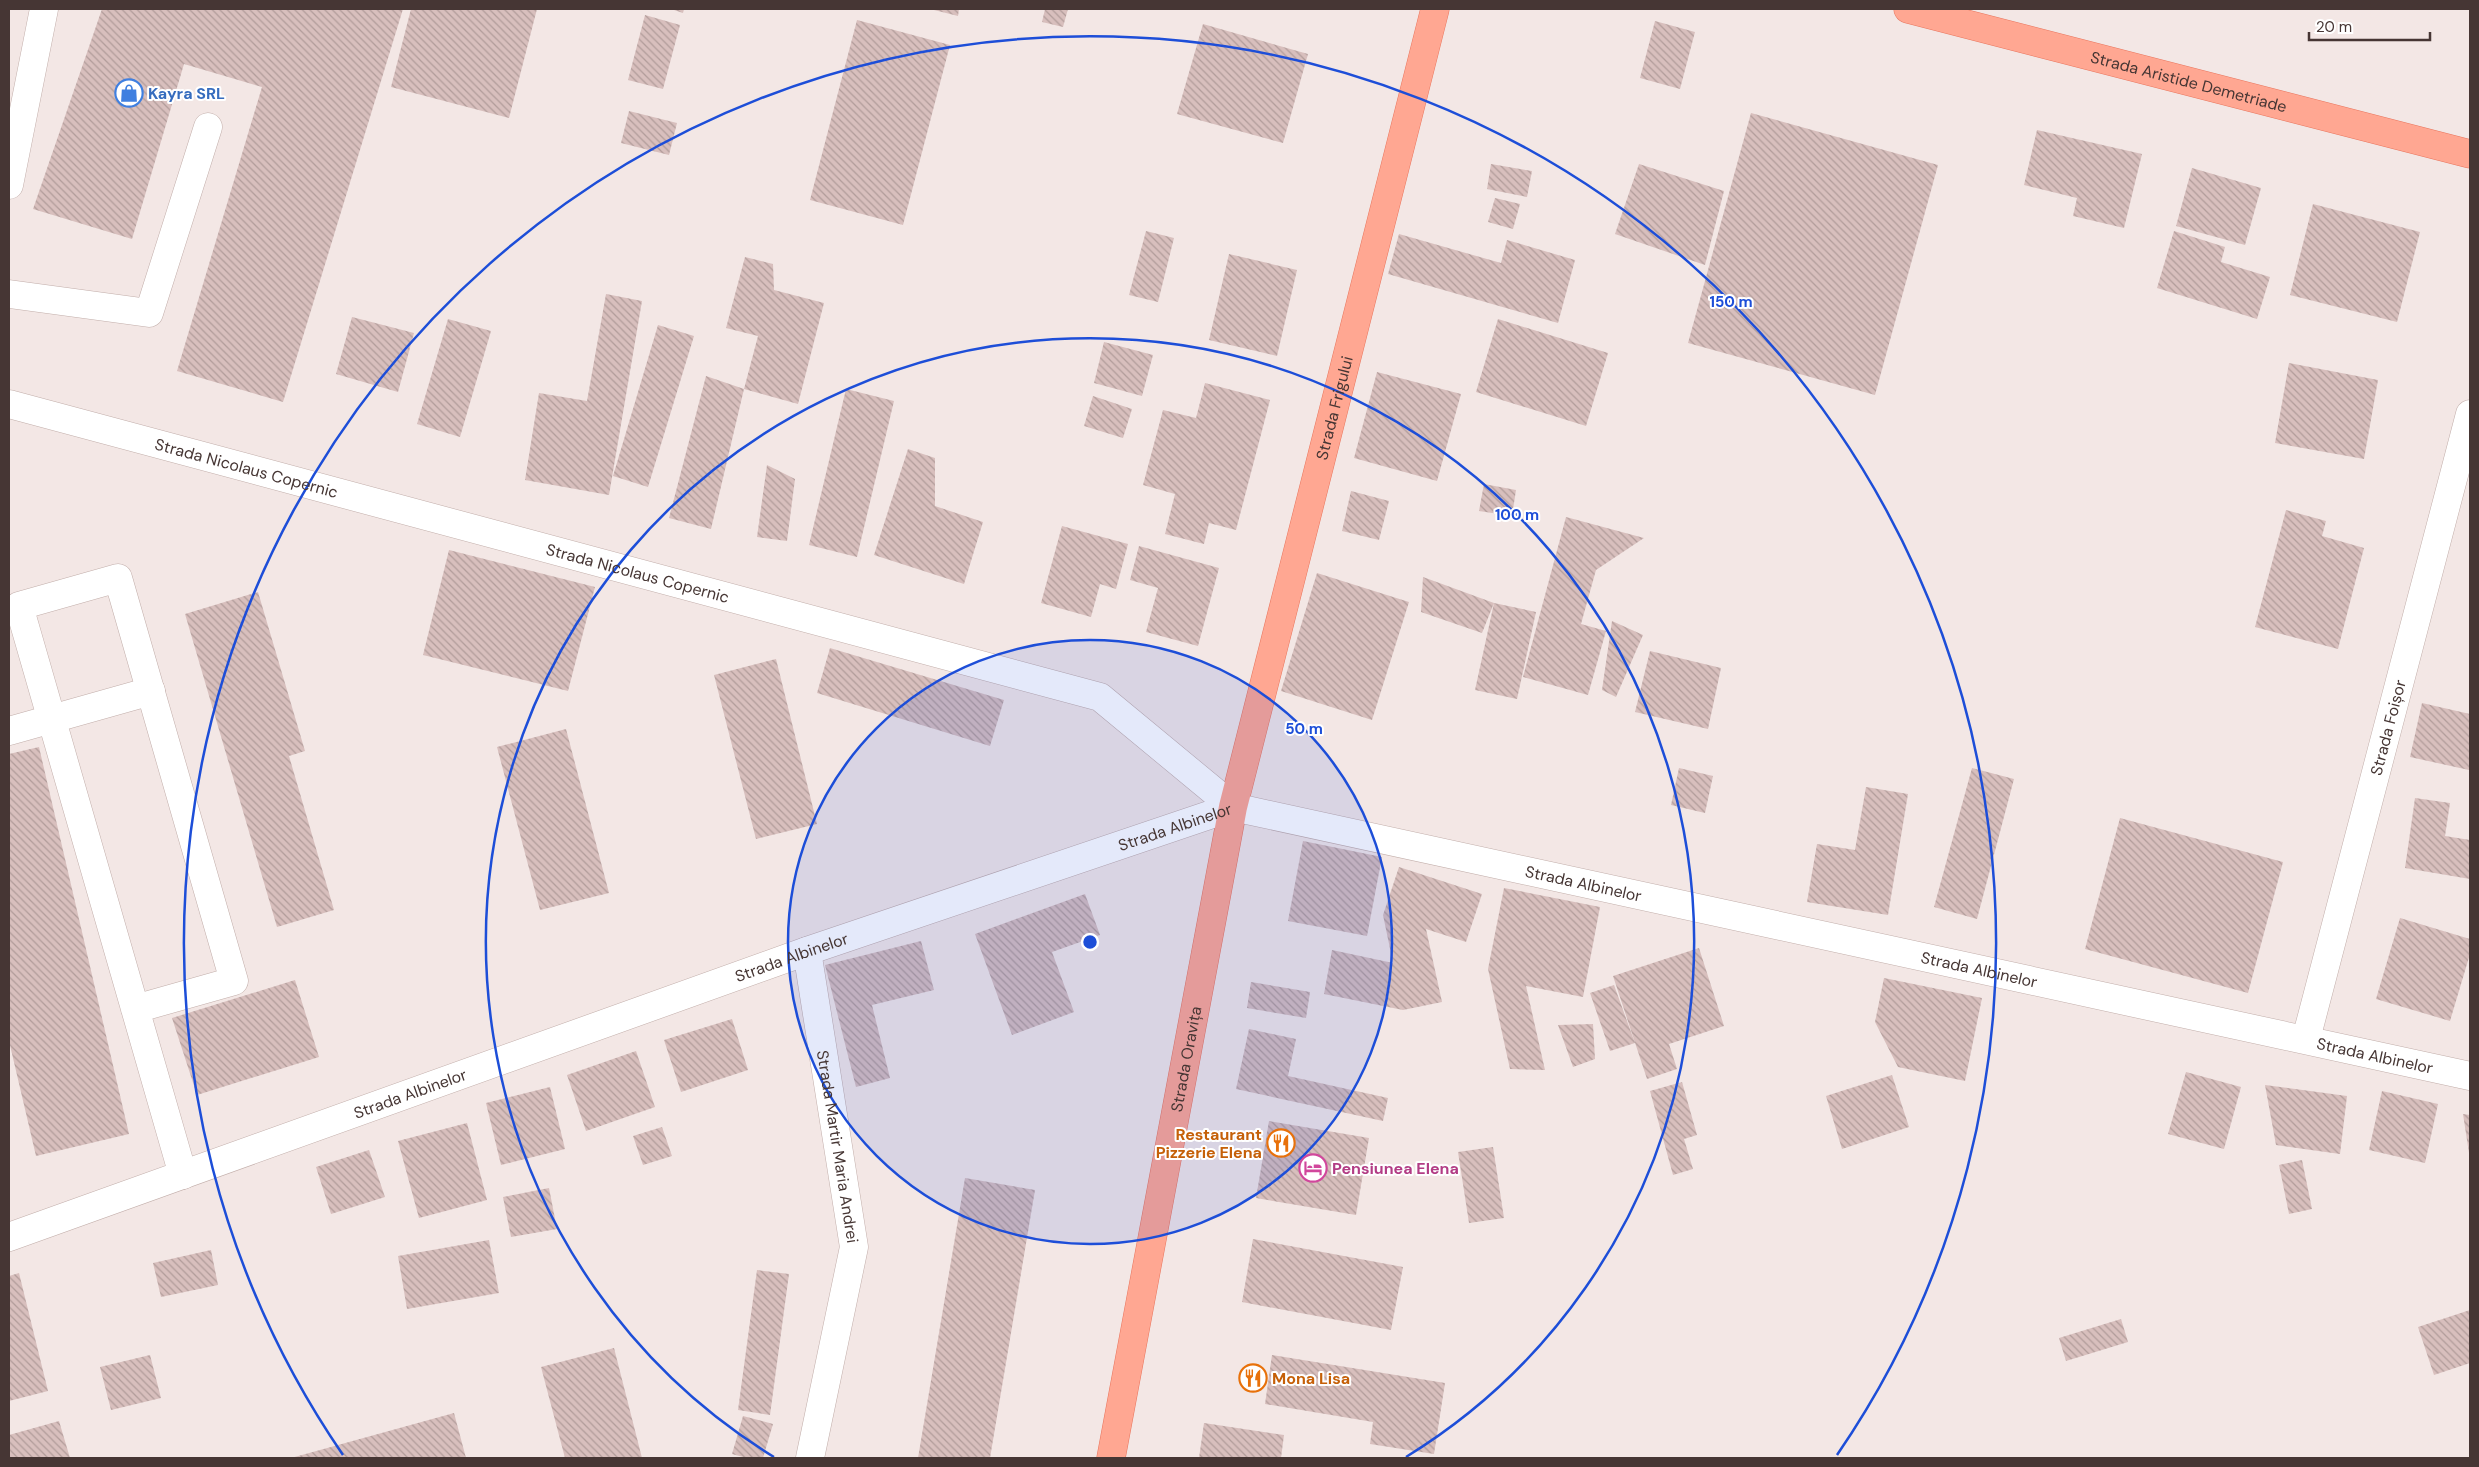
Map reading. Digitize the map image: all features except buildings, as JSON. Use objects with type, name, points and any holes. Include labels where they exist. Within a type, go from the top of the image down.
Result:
[{"type":"main road","name":"Strada Frigului","points":[[1233,807],[1435,9]]},
{"type":"main road","name":"Strada Aristide Demetriade","points":[[1908,9],[2470,154]]},
{"type":"main road","name":"Strada Oravița","points":[[1111,1458],[1233,807]]},
{"type":"street","points":[[9,185],[41,9]]},
{"type":"street","points":[[9,294],[149,313],[208,127]]},
{"type":"street","name":"Strada Nicolaus Copernic","points":[[9,404],[1100,697],[1233,807]]},
{"type":"street","name":"Strada Foișor","points":[[2306,1039],[2470,414]]},
{"type":"street","points":[[135,1009],[234,981],[118,578],[19,606],[52,719],[135,1009],[183,1174]]},
{"type":"street","points":[[9,731],[150,691]]},
{"type":"street","name":"Strada Albinelor","points":[[9,1236],[807,951],[1233,807],[2470,1076]]},
{"type":"street","name":"Strada Martir Maria Andrei","points":[[807,951],[854,1247],[810,1458]]},
{"type":"place","name":"Kayra SRL","points":[[129,93]]},
{"type":"place","name":"Restaurant Pizzerie Elena","points":[[1281,1143]]},
{"type":"place","name":"Pensiunea Elena","points":[[1313,1168]]},
{"type":"place","name":"Mona Lisa","points":[[1253,1378]]}]
